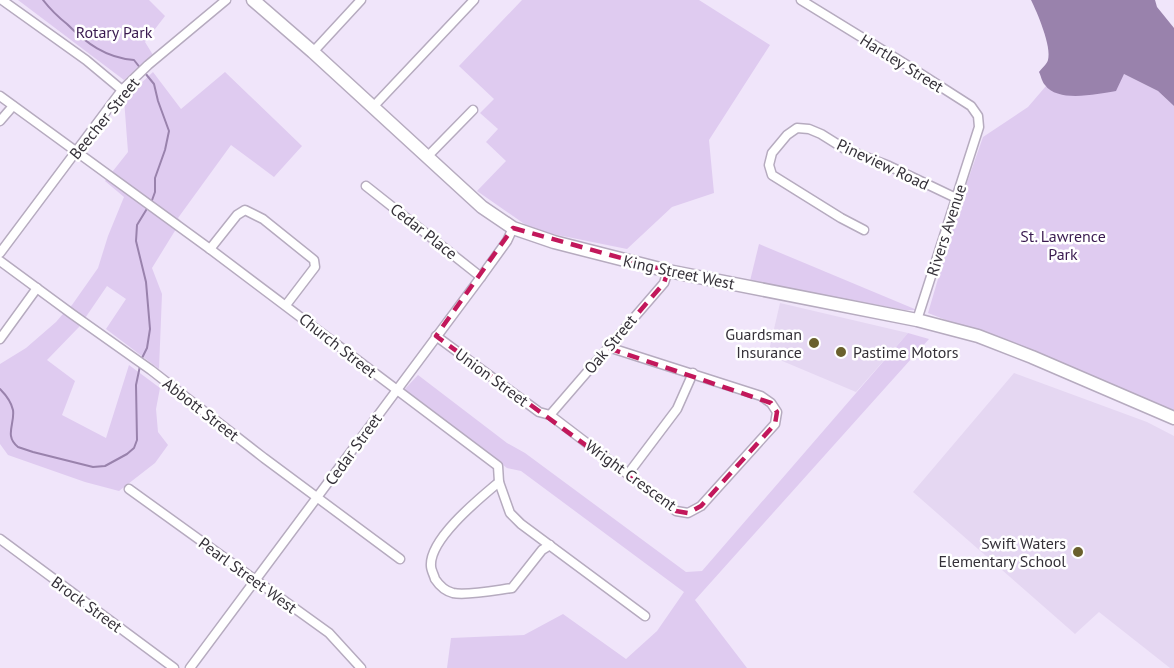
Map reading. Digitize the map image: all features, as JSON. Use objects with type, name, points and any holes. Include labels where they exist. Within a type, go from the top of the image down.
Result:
[{"type":"main road","name":"King Street West","points":[[253,0],[482,207],[513,228],[554,242],[668,271],[917,320],[978,336],[1174,418]]},
{"type":"street","points":[[2,0],[86,60],[122,90]]},
{"type":"street","name":"Beecher Street","points":[[0,254],[122,90],[226,0]]},
{"type":"street","points":[[313,52],[361,0]]},
{"type":"street","points":[[373,107],[474,0]]},
{"type":"street","name":"Hartley Street","points":[[801,0],[970,106],[978,116],[979,127],[974,141]]},
{"type":"street","name":"Church Street","points":[[0,96],[286,305],[396,391],[498,466],[499,482],[510,513],[521,524],[645,616]]},
{"type":"street","points":[[0,121],[13,106]]},
{"type":"street","points":[[427,157],[473,110]]},
{"type":"street","name":"Pineview Road","points":[[864,230],[772,175],[769,165],[772,153],[787,135],[797,128],[809,129],[845,149],[889,166],[956,198]]},
{"type":"street","name":"Rivers Avenue","points":[[917,320],[974,141]]},
{"type":"street","name":"Cedar Place","points":[[366,186],[482,277]]},
{"type":"street","points":[[210,249],[237,215],[245,210],[263,219],[314,260],[315,267],[286,305]]},
{"type":"street","name":"Cedar Street","points":[[190,668],[482,277],[507,241],[513,228]]},
{"type":"street","name":"Abbott Street","points":[[0,261],[151,370],[400,559]]},
{"type":"street","name":"Oak Street","points":[[550,415],[664,283],[668,271]]},
{"type":"street","points":[[0,339],[37,288]]},
{"type":"street","name":"Union Street","points":[[436,336],[539,412],[550,415]]},
{"type":"street","name":"Wright Crescent","points":[[550,415],[676,510],[688,513],[701,506],[774,424],[777,412],[771,403],[761,396],[608,347]]},
{"type":"street","points":[[628,474],[677,409],[693,373]]},
{"type":"street","points":[[499,482],[465,511],[438,544],[431,566],[441,587],[452,593],[512,588],[542,550],[550,545]]},
{"type":"street","name":"Pearl Street West","points":[[129,489],[329,633],[361,668]]},
{"type":"street","name":"Brock Street","points":[[0,540],[174,668]]},
{"type":"highlighted area","points":[[513,228],[668,271],[664,283],[608,348],[771,403],[777,412],[775,424],[701,506],[688,513],[676,511],[436,336]]},
{"type":"shaded area","points":[[1031,0],[1155,0],[1157,7],[1174,28],[1174,106],[1158,91],[1124,74],[1116,91],[1068,96],[1051,91],[1044,84],[1039,72],[1046,64],[1049,54],[1043,30]]},
{"type":"shaded area","points":[[780,303],[908,333],[856,392],[768,355]]},
{"type":"shaded area","name":"Swift Waters Elementary School","points":[[1014,373],[1147,422],[1174,436],[1174,668],[1170,668],[1099,612],[1075,634],[913,492]]},
{"type":"green space","name":"Rotary Park","points":[[18,0],[149,0],[165,16],[145,42],[153,55],[124,80]]},
{"type":"green space","points":[[522,0],[699,0],[770,45],[709,140],[714,193],[672,207],[627,249],[533,230],[477,191],[506,161],[486,142],[498,129],[480,113],[494,99],[459,66]]},
{"type":"green space","points":[[153,72],[181,109],[225,72],[302,146],[274,177],[231,145],[178,218],[181,221],[152,268],[162,294],[159,369],[106,329],[126,299],[107,286],[79,327],[47,360],[75,381],[62,415],[106,438],[129,365],[160,388],[156,409],[158,432],[168,445],[155,463],[119,491],[85,482],[8,455],[0,444],[0,364],[26,348],[56,322],[72,305],[98,268],[124,197],[105,181],[128,152],[124,99]]},
{"type":"green space","name":"St. Lawrence Park","points":[[1124,74],[1158,91],[1174,106],[1174,410],[928,313],[963,194],[983,137],[1028,107],[1046,86],[1062,95]]},
{"type":"green space","points":[[759,244],[917,310],[905,310],[750,281]]},
{"type":"green space","points":[[908,333],[929,339],[695,600],[747,668],[447,668],[451,638],[524,635],[563,614],[626,659],[657,631],[684,592],[521,471],[507,468],[404,390],[418,375],[507,443],[525,453],[686,572],[702,571]]},
{"type":"waterway","points":[[43,0],[57,16],[89,43],[106,53],[134,60],[141,69]]},
{"type":"waterway","points":[[145,73],[154,84],[169,131],[155,178],[155,192],[151,203]]},
{"type":"waterway","points":[[141,360],[147,348],[150,329],[146,282],[136,241],[137,225],[148,207]]},
{"type":"waterway","points":[[0,389],[8,398],[13,410],[11,434],[18,447],[93,467],[105,466],[127,454],[134,448],[137,440],[136,385],[140,366]]},
{"type":"place","name":"Guardsman Insurance","points":[[814,343]]},
{"type":"place","name":"Pastime Motors","points":[[841,352]]},
{"type":"place","name":"Swift Waters Elementary School","points":[[1078,552]]}]
